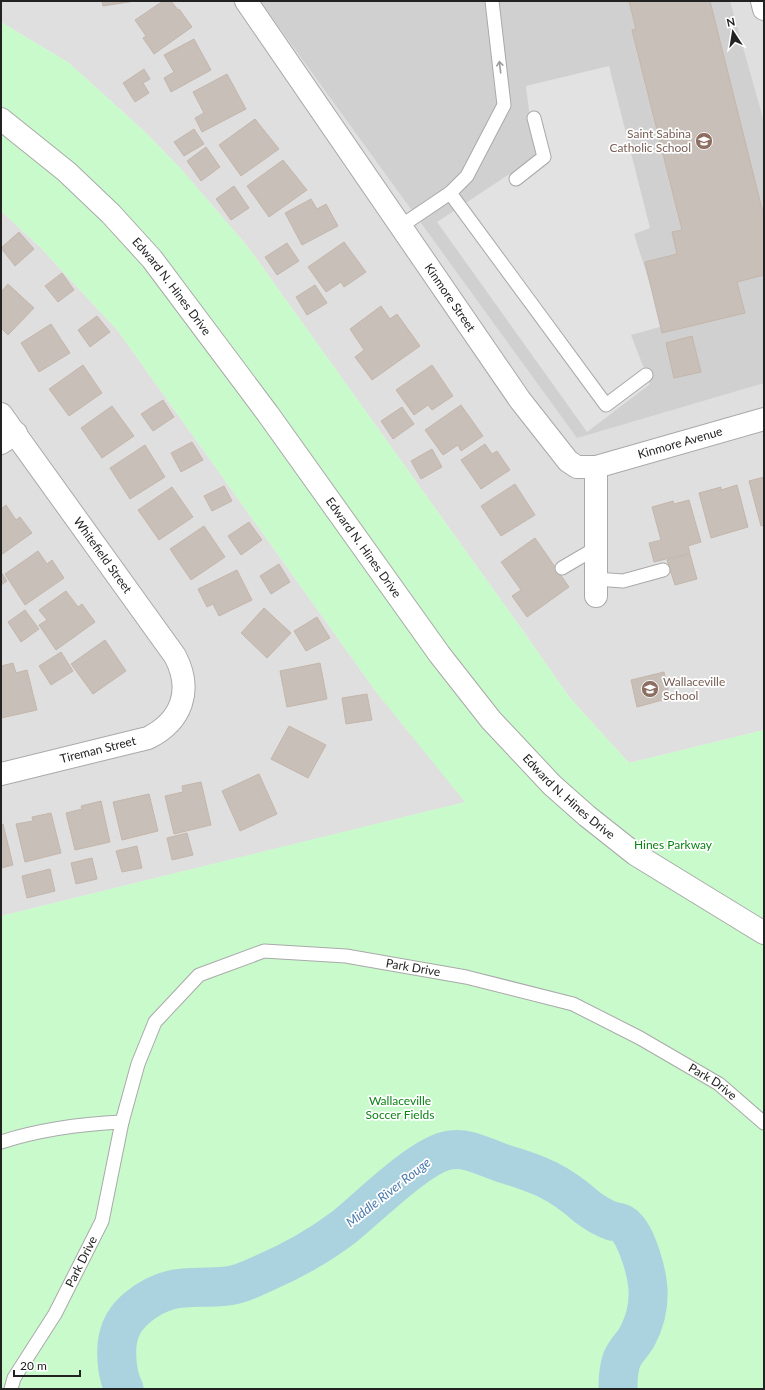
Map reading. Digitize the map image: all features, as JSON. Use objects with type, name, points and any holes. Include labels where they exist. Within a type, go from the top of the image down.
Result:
[{"type":"street","name":"Kinmore Street","points":[[246,1],[520,400],[568,461],[577,467],[596,467]]},
{"type":"street","points":[[762,1],[764,9]]},
{"type":"street","name":"Edward N. Hines Drive","points":[[1,119],[67,172],[111,214],[152,259],[268,414],[440,655],[491,720],[552,785],[587,816],[635,854],[764,933]]},
{"type":"street","name":"Whitefield Street","points":[[1,414],[8,438],[175,656],[183,677],[184,689],[181,704]]},
{"type":"street","name":"Kinmore Avenue","points":[[596,467],[764,418]]},
{"type":"street","points":[[596,467],[596,587]]},
{"type":"street","name":"Tireman Street","points":[[1,774],[148,738],[167,726],[181,704]]},
{"type":"lane","points":[[401,226],[450,193],[467,176],[504,105],[492,1]]},
{"type":"lane","points":[[516,179],[544,158],[534,118]]},
{"type":"lane","points":[[450,193],[606,405],[646,375]]},
{"type":"lane","points":[[562,568],[596,548]]},
{"type":"lane","points":[[596,587],[663,570]]},
{"type":"lane","name":"Park Drive","points":[[11,1389],[14,1378],[55,1314],[102,1221],[122,1122],[138,1064],[155,1022],[199,975],[264,951],[346,956],[466,976],[573,1004],[640,1038],[719,1084],[764,1123]]},
{"type":"lane","points":[[1,1142],[40,1131],[83,1124],[122,1122]]},
{"type":"shaded area","points":[[1,1],[764,1],[764,730],[629,763],[570,698],[248,247],[181,169],[145,132],[69,63],[1,22]]},
{"type":"shaded area","points":[[260,1],[730,1],[764,122],[764,383],[577,438]]},
{"type":"shaded area","points":[[609,66],[650,228],[634,234],[663,326],[631,335],[650,384],[587,432],[437,222],[508,175],[524,169],[538,152],[530,118],[526,86]]},
{"type":"shaded area","points":[[1,211],[40,247],[118,331],[377,693],[466,802],[1,916]]},
{"type":"green space","name":"Wallaceville Soccer Fields","points":[[1,22],[69,63],[145,132],[181,169],[248,247],[570,698],[629,763],[764,730],[764,1389],[1,1389],[1,916],[465,802],[377,693],[118,331],[40,247],[1,211]]},
{"type":"building","points":[[102,1],[135,1],[103,6]]},
{"type":"building","points":[[163,1],[171,1],[192,27],[154,54],[143,38],[146,36],[135,20]]},
{"type":"building","points":[[629,1],[710,1],[764,217],[764,275],[737,282],[745,313],[662,333],[645,262],[677,254],[672,232],[682,230],[632,30],[636,29]]},
{"type":"building","points":[[194,39],[211,70],[171,92],[164,78],[174,72],[164,55]]},
{"type":"building","points":[[144,69],[150,79],[143,83],[149,93],[135,102],[123,83]]},
{"type":"building","points":[[227,74],[246,109],[202,132],[195,118],[204,113],[193,92]]},
{"type":"building","points":[[255,119],[279,149],[241,176],[219,145]]},
{"type":"building","points":[[194,129],[204,144],[184,156],[174,142]]},
{"type":"building","points":[[206,147],[220,167],[201,181],[187,161]]},
{"type":"building","points":[[283,160],[307,190],[269,217],[247,186]]},
{"type":"building","points":[[234,186],[249,208],[231,220],[216,199]]},
{"type":"building","points":[[311,199],[317,209],[326,204],[338,226],[302,245],[285,213]]},
{"type":"building","points":[[19,232],[34,249],[15,266],[1,248]]},
{"type":"building","points":[[344,242],[366,272],[344,287],[341,282],[326,292],[308,267]]},
{"type":"building","points":[[287,243],[299,261],[277,275],[265,257]]},
{"type":"building","points":[[62,273],[74,290],[58,302],[45,286]]},
{"type":"building","points":[[8,284],[34,308],[8,335],[1,328],[1,292]]},
{"type":"building","points":[[315,285],[327,303],[307,315],[296,297]]},
{"type":"building","points":[[381,306],[390,319],[397,314],[420,346],[372,380],[355,357],[364,350],[350,329]]},
{"type":"building","points":[[97,316],[110,332],[90,347],[78,330]]},
{"type":"building","points":[[51,324],[70,353],[39,372],[21,343]]},
{"type":"building","points":[[692,336],[701,372],[674,378],[666,343]]},
{"type":"building","points":[[83,365],[102,393],[69,416],[49,389]]},
{"type":"building","points":[[432,365],[453,396],[432,410],[428,405],[414,415],[396,390]]},
{"type":"building","points":[[163,400],[174,417],[153,431],[141,414]]},
{"type":"building","points":[[461,405],[483,436],[461,451],[458,445],[443,455],[425,430]]},
{"type":"building","points":[[112,406],[134,436],[102,458],[81,428]]},
{"type":"building","points":[[402,407],[414,424],[393,439],[381,421]]},
{"type":"building","points":[[192,442],[203,460],[181,472],[171,453]]},
{"type":"building","points":[[485,444],[492,454],[497,451],[510,470],[481,489],[461,460]]},
{"type":"building","points":[[145,445],[165,477],[130,499],[110,468]]},
{"type":"building","points":[[432,449],[442,467],[421,479],[411,461]]},
{"type":"building","points":[[764,477],[764,525],[761,526],[749,481]]},
{"type":"building","points":[[515,484],[535,515],[501,536],[481,506]]},
{"type":"building","points":[[737,485],[748,527],[711,538],[699,493],[721,487],[721,490]]},
{"type":"building","points":[[224,486],[232,501],[212,511],[204,496]]},
{"type":"building","points":[[172,487],[193,517],[159,540],[138,510]]},
{"type":"building","points":[[689,500],[701,542],[688,546],[690,553],[654,562],[649,543],[661,540],[652,507],[673,501],[674,504]]},
{"type":"building","points":[[6,505],[16,520],[20,517],[32,533],[1,555],[1,509]]},
{"type":"building","points":[[249,522],[262,540],[241,555],[228,536]]},
{"type":"building","points":[[204,526],[225,557],[191,580],[170,549]]},
{"type":"building","points":[[535,538],[569,587],[527,617],[512,596],[521,590],[501,562]]},
{"type":"building","points":[[38,551],[47,564],[52,560],[64,578],[25,605],[5,574]]},
{"type":"building","points":[[690,554],[697,579],[675,585],[667,560]]},
{"type":"building","points":[[279,564],[290,582],[271,594],[260,576]]},
{"type":"building","points":[[237,570],[252,600],[219,616],[213,604],[207,607],[198,589]]},
{"type":"building","points":[[1,572],[7,581],[1,585]]},
{"type":"building","points":[[66,591],[78,607],[82,604],[95,622],[56,650],[39,625],[47,620],[39,610]]},
{"type":"building","points":[[264,608],[291,633],[267,658],[241,633]]},
{"type":"building","points":[[25,610],[39,629],[21,642],[8,622]]},
{"type":"building","points":[[317,617],[330,638],[306,651],[294,631]]},
{"type":"building","points":[[105,640],[126,671],[93,694],[71,664]]},
{"type":"building","points":[[61,652],[73,671],[51,685],[39,666]]},
{"type":"building","points":[[13,663],[16,673],[27,670],[37,710],[1,718],[1,666]]},
{"type":"building","points":[[320,663],[327,699],[287,707],[280,671]]},
{"type":"building","name":"Wallaceville School","points":[[664,672],[670,698],[637,707],[631,680]]},
{"type":"building","points":[[367,694],[372,720],[346,724],[342,698]]},
{"type":"building","points":[[289,726],[326,745],[308,778],[271,759]]},
{"type":"building","points":[[259,774],[277,814],[240,831],[222,791]]},
{"type":"building","points":[[201,782],[211,825],[174,834],[165,796],[183,792],[182,786]]},
{"type":"building","points":[[149,794],[158,831],[122,840],[113,802]]},
{"type":"building","points":[[101,801],[110,842],[75,850],[66,813],[82,809],[81,806]]},
{"type":"building","points":[[51,813],[61,853],[25,862],[16,824],[33,821],[32,817]]},
{"type":"building","points":[[3,824],[13,865],[1,868],[1,825]]},
{"type":"building","points":[[187,833],[193,855],[172,860],[167,838]]},
{"type":"building","points":[[137,846],[142,868],[122,872],[116,851]]},
{"type":"building","points":[[92,858],[97,879],[76,884],[71,863]]},
{"type":"building","points":[[50,869],[55,891],[27,898],[22,876]]},
{"type":"waterway","name":"Middle River Rouge","points":[[124,1389],[117,1362],[118,1339],[123,1324],[138,1307],[161,1293],[171,1290],[236,1284],[249,1280],[283,1264],[314,1247],[344,1227],[395,1183],[425,1161],[438,1154],[457,1149],[478,1154],[539,1175],[558,1185],[602,1217],[621,1223],[629,1230],[637,1245],[643,1264],[648,1289],[648,1302],[646,1314],[640,1331],[622,1360],[619,1372],[618,1389]]},
{"type":"place","name":"Saint Sabina Catholic School","points":[[704,141]]},
{"type":"place","name":"Wallaceville School","points":[[650,689]]},
{"type":"park label","name":"Hines Parkway","points":[[673,845]]}]
